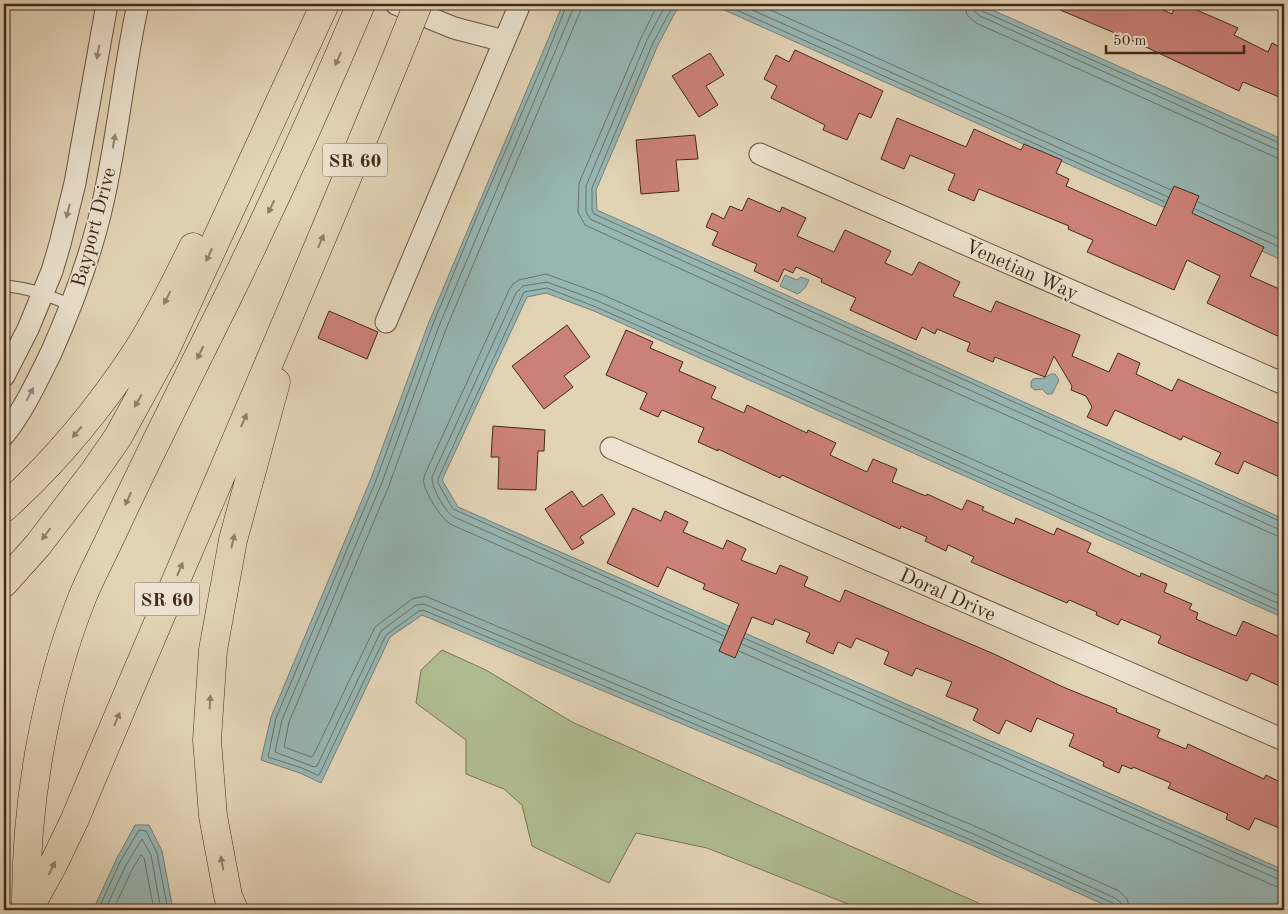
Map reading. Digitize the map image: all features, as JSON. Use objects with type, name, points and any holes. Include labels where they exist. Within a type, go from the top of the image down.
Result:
[{"type":"highway","points":[[4,508],[55,457],[109,391],[137,350],[165,303],[315,4]]},
{"type":"highway","points":[[4,583],[38,545],[93,473],[118,436],[139,399],[165,351],[325,4]]},
{"type":"highway","name":"SR 60","points":[[27,910],[52,868],[74,819],[302,286],[418,4]]},
{"type":"highway","points":[[27,910],[32,800],[43,735],[59,666],[82,598],[288,170],[359,9]]},
{"type":"highway","points":[[234,910],[228,896],[213,816],[207,740],[213,650],[233,540],[302,286]]},
{"type":"street","name":"Bayport Drive","points":[[4,376],[28,329],[60,244],[75,183],[107,4]]},
{"type":"street","name":"Bayport Drive","points":[[4,435],[22,409],[63,326],[90,251],[107,184],[138,4]]},
{"type":"street","points":[[396,4],[454,28],[504,40]]},
{"type":"street","points":[[432,4],[504,40]]},
{"type":"street","points":[[386,322],[520,4]]},
{"type":"street","name":"Venetian Way","points":[[760,154],[1284,384]]},
{"type":"street","name":"Doral Drive","points":[[611,448],[1284,740]]},
{"type":"lane","points":[[4,286],[16,286],[43,293],[71,305]]},
{"type":"green space","points":[[442,650],[486,670],[572,722],[994,910],[863,910],[707,848],[636,833],[609,883],[532,846],[522,805],[504,789],[466,774],[466,740],[416,703],[421,670]]},
{"type":"water","points":[[563,4],[683,4],[678,7],[658,45],[596,190],[597,210],[1284,519],[1284,618],[594,311],[546,293],[527,297],[442,480],[458,507],[1284,870],[1284,910],[1116,910],[971,845],[422,615],[390,637],[321,783],[300,773],[261,760],[271,717],[370,481],[429,322]]},
{"type":"water","points":[[711,4],[979,4],[1284,140],[1284,261]]},
{"type":"water","points":[[785,275],[797,280],[801,277],[809,280],[805,288],[798,294],[780,286]]},
{"type":"water","points":[[1055,374],[1059,380],[1052,394],[1047,394],[1042,389],[1035,390],[1031,387],[1033,379],[1044,378]]},
{"type":"water","points":[[135,825],[149,825],[162,851],[173,910],[93,910],[116,860]]},
{"type":"building","points":[[1046,4],[1150,4],[1172,14],[1176,4],[1183,4],[1238,28],[1234,35],[1268,52],[1272,43],[1284,49],[1284,99],[1243,82],[1239,91],[1129,39]]},
{"type":"building","points":[[795,50],[883,91],[871,118],[859,113],[847,140],[823,130],[825,125],[771,98],[777,86],[764,79],[776,55],[789,62]]},
{"type":"building","points":[[710,53],[724,75],[706,86],[718,105],[699,117],[672,76]]},
{"type":"building","points":[[897,118],[966,147],[974,129],[1021,150],[1024,144],[1062,160],[1056,173],[1069,179],[1066,186],[1156,226],[1174,186],[1199,196],[1192,213],[1264,247],[1250,276],[1284,291],[1284,339],[1207,303],[1220,276],[1187,260],[1174,290],[1087,252],[1093,240],[1068,229],[1069,226],[979,189],[974,201],[948,190],[955,174],[910,155],[904,169],[881,159]]},
{"type":"building","points":[[695,135],[698,159],[676,160],[679,191],[641,194],[636,140]]},
{"type":"building","points":[[748,198],[780,212],[782,207],[806,218],[797,236],[834,252],[845,230],[891,251],[885,263],[912,275],[919,262],[960,282],[953,296],[991,312],[996,301],[1080,335],[1072,356],[1109,372],[1118,353],[1140,363],[1136,374],[1172,391],[1178,379],[1284,426],[1284,479],[1244,461],[1238,474],[1215,464],[1221,453],[1183,436],[1181,440],[1115,410],[1107,426],[1087,417],[1092,407],[1086,396],[1071,390],[1072,386],[1054,356],[1045,377],[995,357],[993,362],[967,351],[970,343],[937,329],[935,334],[922,327],[916,340],[850,310],[856,298],[821,282],[822,279],[796,267],[793,273],[784,269],[778,282],[754,271],[757,264],[712,245],[718,232],[706,227],[712,213],[724,219],[730,206],[742,211]]},
{"type":"building","points":[[329,311],[378,332],[367,359],[318,338]]},
{"type":"building","points":[[567,325],[590,357],[564,376],[573,387],[544,409],[512,366]]},
{"type":"building","points":[[626,330],[653,342],[650,348],[683,362],[679,371],[716,387],[711,398],[744,413],[747,405],[807,433],[808,430],[836,443],[830,455],[867,472],[873,459],[897,469],[892,482],[926,496],[927,494],[962,510],[967,500],[984,507],[982,510],[1014,524],[1016,518],[1054,535],[1057,528],[1091,543],[1087,552],[1140,577],[1141,573],[1167,584],[1164,592],[1192,604],[1189,609],[1198,613],[1196,619],[1236,636],[1243,621],[1284,639],[1284,688],[1251,673],[1247,681],[1158,643],[1161,636],[1121,619],[1118,625],[1096,615],[1097,612],[1069,600],[1067,603],[971,562],[974,557],[948,545],[946,551],[925,541],[927,537],[901,526],[900,529],[782,475],[780,478],[718,449],[718,451],[698,442],[704,428],[662,410],[658,417],[640,409],[647,393],[606,375]]},
{"type":"building","points":[[493,426],[545,430],[544,451],[538,451],[536,490],[498,489],[499,457],[491,457]]},
{"type":"building","points":[[572,491],[583,507],[602,494],[615,514],[580,537],[584,543],[572,550],[545,509]]},
{"type":"building","points":[[633,508],[661,521],[665,511],[688,522],[683,532],[723,549],[727,540],[746,549],[741,560],[776,574],[780,565],[808,577],[804,586],[840,602],[845,590],[1117,709],[1116,712],[1160,730],[1157,737],[1186,749],[1188,744],[1264,779],[1266,775],[1284,784],[1284,830],[1255,818],[1249,830],[1226,819],[1228,814],[1168,788],[1171,783],[1133,767],[1132,769],[1122,765],[1119,773],[1103,766],[1104,762],[1069,746],[1074,734],[1037,718],[1031,732],[1006,720],[999,734],[973,720],[978,709],[946,696],[952,682],[916,668],[912,676],[884,664],[889,652],[856,638],[851,648],[838,642],[833,654],[806,642],[810,633],[775,619],[773,625],[752,617],[735,658],[719,651],[739,604],[703,589],[705,584],[667,567],[658,587],[607,563]]}]
